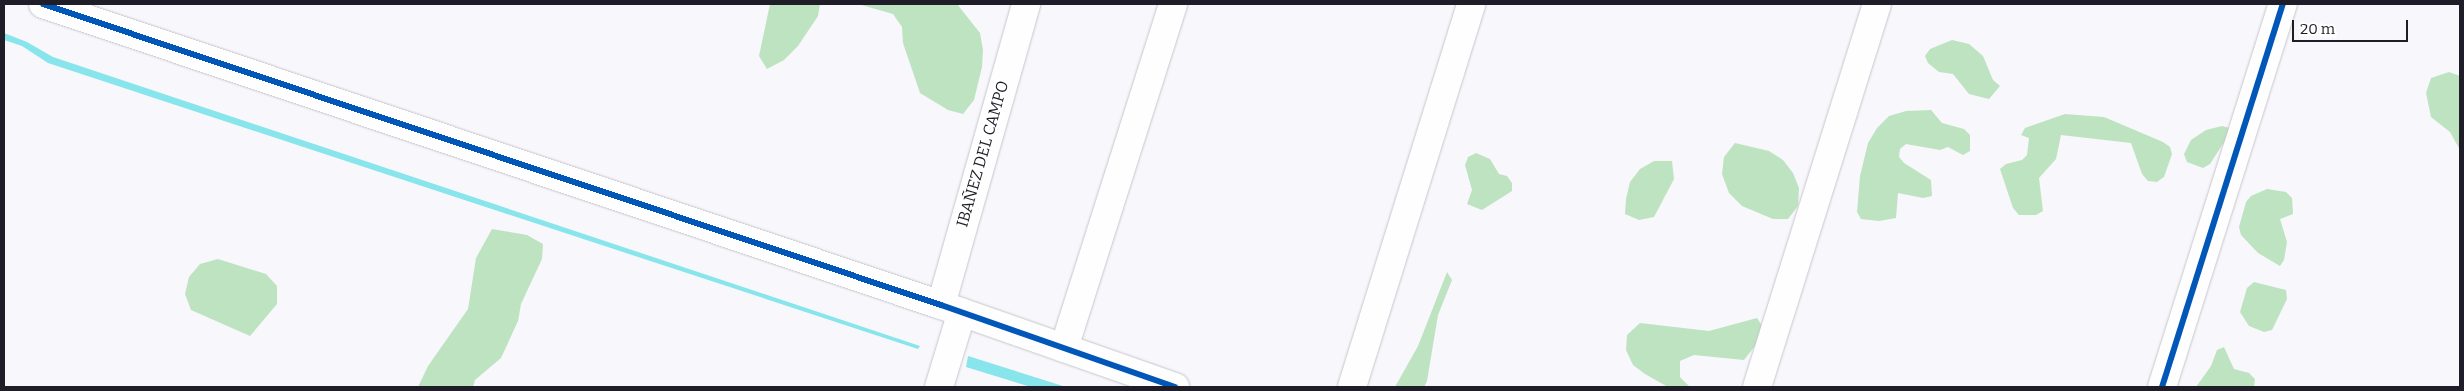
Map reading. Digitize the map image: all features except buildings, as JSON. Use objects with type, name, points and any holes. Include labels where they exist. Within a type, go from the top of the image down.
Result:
[{"type":"street","points":[[43,4],[951,308],[1175,387]]},
{"type":"street","name":"IBAÑEZ DEL CAMPO","points":[[939,387],[951,308],[1026,4]]},
{"type":"street","points":[[1064,348],[1173,4]]},
{"type":"street","points":[[1352,387],[1471,4]]},
{"type":"street","points":[[1757,387],[1877,4]]},
{"type":"street","points":[[2162,387],[2283,4]]},
{"type":"green space","points":[[770,4],[820,4],[818,16],[798,46],[784,60],[767,69],[759,56]]},
{"type":"green space","points":[[858,4],[957,4],[980,33],[983,50],[982,67],[974,100],[963,114],[948,110],[920,93],[903,43],[902,27],[893,14]]},
{"type":"green space","points":[[1952,40],[1969,44],[1983,56],[1993,80],[2000,86],[1989,99],[1969,94],[1953,74],[1939,72],[1928,63],[1925,56],[1930,49]]},
{"type":"green space","points":[[2449,72],[2460,76],[2460,150],[2450,132],[2431,117],[2426,93],[2431,78]]},
{"type":"green space","points":[[1931,110],[1942,123],[1964,129],[1970,135],[1970,151],[1963,155],[1948,147],[1940,150],[1906,144],[1900,149],[1899,157],[1904,163],[1931,180],[1932,196],[1923,198],[1898,193],[1896,218],[1879,221],[1861,219],[1857,212],[1860,176],[1868,143],[1877,128],[1889,116],[1906,111]]},
{"type":"green space","points":[[2065,114],[2104,117],[2163,142],[2170,147],[2172,154],[2164,177],[2157,182],[2148,181],[2142,174],[2131,143],[2061,135],[2056,159],[2039,178],[2043,211],[2036,215],[2019,215],[2013,208],[2000,169],[2006,164],[2022,160],[2027,155],[2029,138],[2021,135],[2025,128]]},
{"type":"green space","points":[[2222,126],[2230,128],[2228,136],[2210,164],[2203,168],[2187,162],[2184,154],[2191,140],[2206,130]]},
{"type":"green space","points":[[1735,143],[1769,151],[1783,160],[1793,173],[1799,188],[1798,206],[1788,219],[1773,219],[1742,206],[1729,193],[1722,174],[1724,157]]},
{"type":"green space","points":[[1476,153],[1490,159],[1499,174],[1507,176],[1512,183],[1512,191],[1482,210],[1467,204],[1472,190],[1465,165],[1468,157]]},
{"type":"green space","points":[[1654,161],[1672,161],[1674,179],[1654,217],[1639,220],[1625,214],[1630,182],[1640,169]]},
{"type":"green space","points":[[2267,189],[2286,192],[2292,198],[2293,214],[2280,219],[2287,242],[2284,260],[2280,266],[2258,253],[2241,235],[2239,227],[2246,202],[2251,196]]},
{"type":"green space","points":[[492,229],[527,235],[543,244],[542,259],[521,304],[518,321],[501,358],[475,380],[473,387],[418,387],[428,366],[468,309],[476,258]]},
{"type":"green space","points":[[218,259],[266,274],[277,286],[277,304],[250,336],[191,310],[185,294],[189,277],[200,264]]},
{"type":"green space","points":[[1447,272],[1452,280],[1438,315],[1427,381],[1424,387],[1395,387],[1418,346]]},
{"type":"green space","points":[[2254,282],[2286,290],[2287,299],[2272,330],[2264,332],[2249,326],[2240,312],[2247,288]]},
{"type":"green space","points":[[1757,318],[1766,332],[1744,360],[1694,355],[1680,361],[1680,377],[1690,387],[1668,387],[1645,374],[1633,365],[1626,350],[1627,335],[1640,323],[1709,331]]},
{"type":"green space","points":[[2224,347],[2234,369],[2249,373],[2255,379],[2254,387],[2196,387],[2211,366],[2217,350]]},
{"type":"water","points":[[4,33],[27,42],[53,57],[920,346],[918,349],[48,63],[22,46],[4,40]]},
{"type":"water","points":[[968,356],[1066,387],[1031,387],[966,367]]},
{"type":"cycle path","points":[[43,4],[941,305],[1175,387]]},
{"type":"cycle path","points":[[2162,387],[2283,4]]}]
